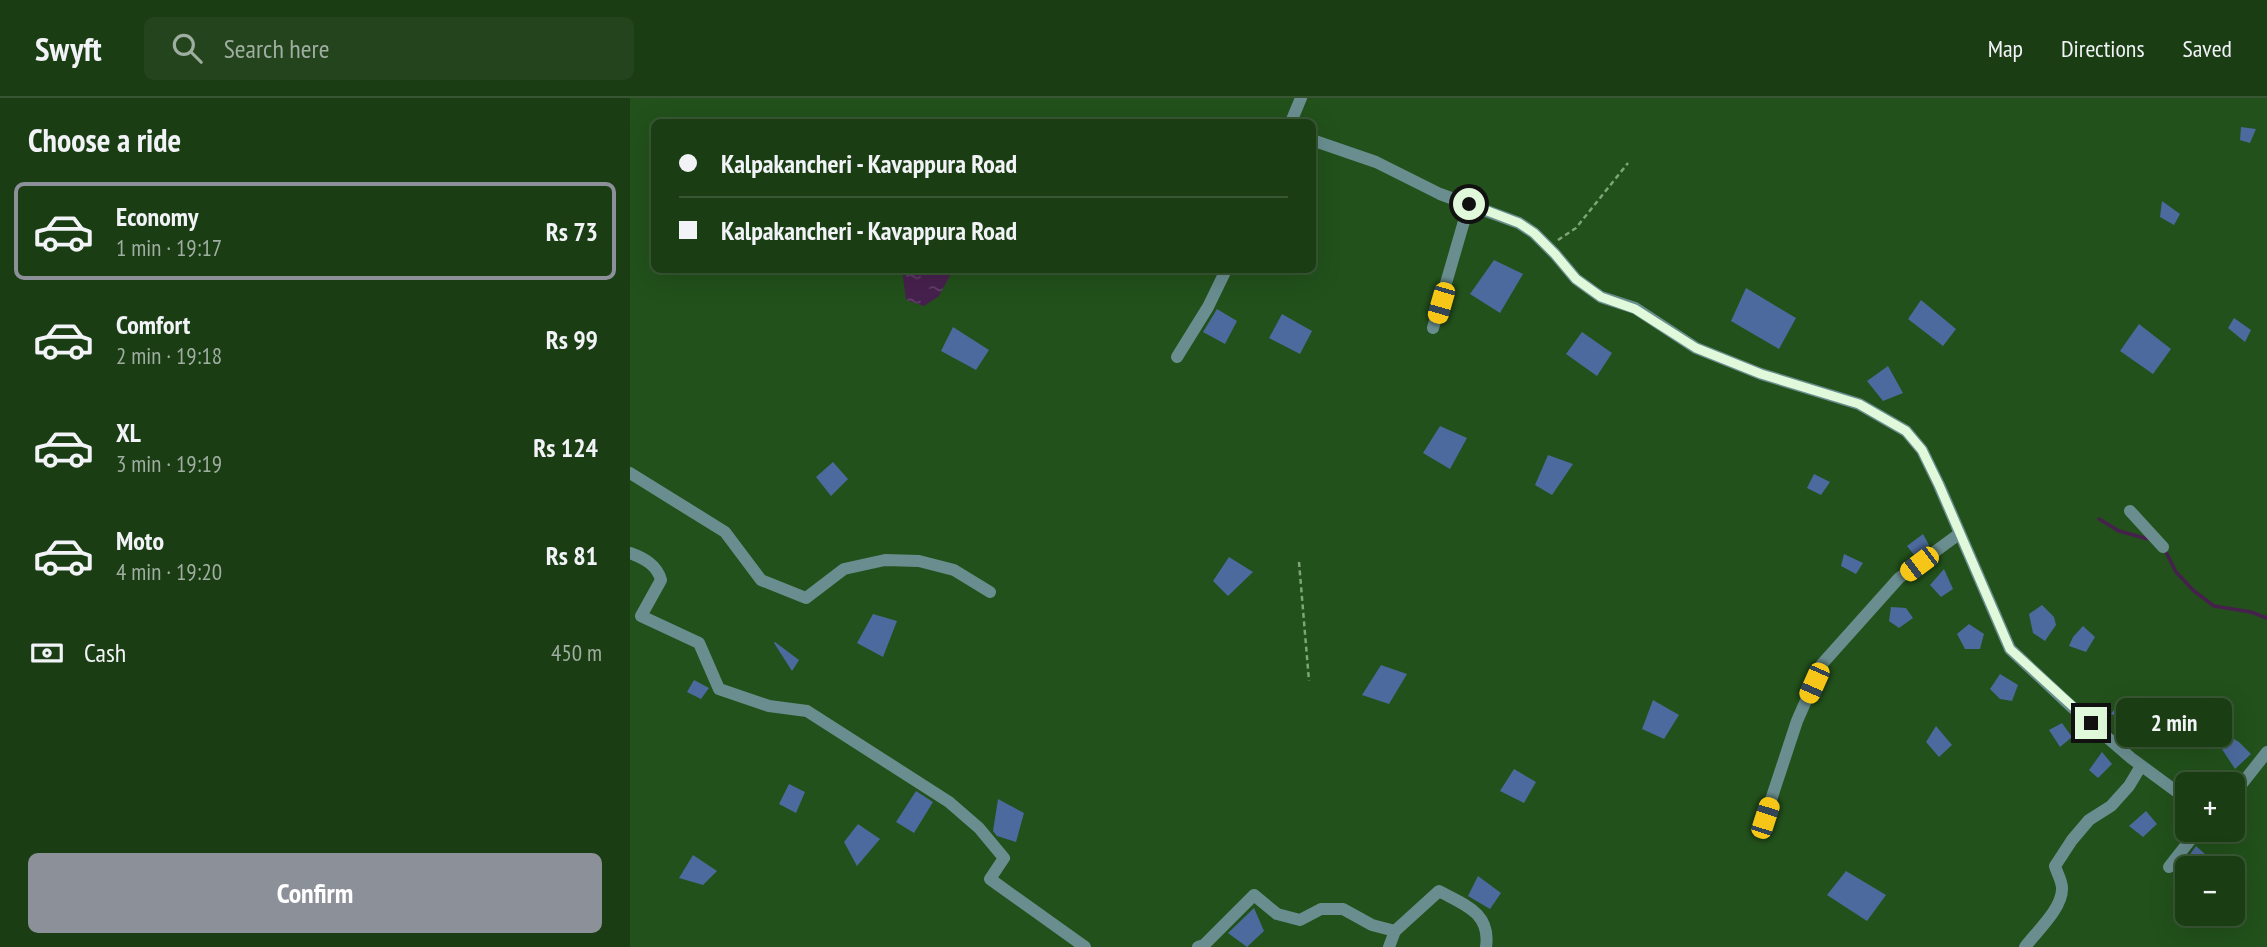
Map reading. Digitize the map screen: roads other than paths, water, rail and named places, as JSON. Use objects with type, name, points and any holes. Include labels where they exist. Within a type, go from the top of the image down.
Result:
[{"type":"street","points":[[1292,119],[1301,98]]},
{"type":"street","points":[[1316,140],[1376,162],[1440,194],[1519,223],[1534,233],[1576,279],[1601,297],[1635,309],[1696,348],[1761,374],[1859,404],[1906,431],[1922,450],[1945,497],[2010,649],[2073,708],[2141,766],[2175,791]]},
{"type":"street","points":[[1433,328],[1469,204]]},
{"type":"street","points":[[1177,357],[1208,307],[1225,273]]},
{"type":"street","points":[[630,474],[725,532],[761,580],[806,598],[844,569],[885,560],[919,561],[954,570],[990,592]]},
{"type":"street","points":[[2130,511],[2164,547]]},
{"type":"street","points":[[1765,818],[1797,721],[1822,664],[1899,578],[1959,534]]},
{"type":"street","points":[[630,553],[645,558],[659,573],[661,580],[640,616],[699,643],[719,689],[769,706],[807,711],[949,802],[979,828],[1004,859],[990,879],[1085,947]]},
{"type":"street","points":[[2245,780],[2267,752]]},
{"type":"street","points":[[2025,947],[2045,923],[2060,898],[2063,887],[2055,866],[2089,820],[2111,806],[2129,786],[2141,766]]},
{"type":"street","points":[[2169,867],[2189,842]]},
{"type":"street","points":[[1389,947],[1395,931],[1439,891],[1468,907],[1484,920],[1488,936],[1486,947]]},
{"type":"street","points":[[1198,947],[1254,895],[1277,914],[1300,920],[1321,909],[1343,909],[1372,925],[1395,931]]},
{"type":"water","points":[[902,273],[951,273],[939,296],[924,306],[906,300]]},
{"type":"waterway","points":[[2099,519],[2119,531],[2148,539]]},
{"type":"waterway","points":[[2164,548],[2176,572],[2194,591],[2214,606],[2251,612],[2267,618]]}]
